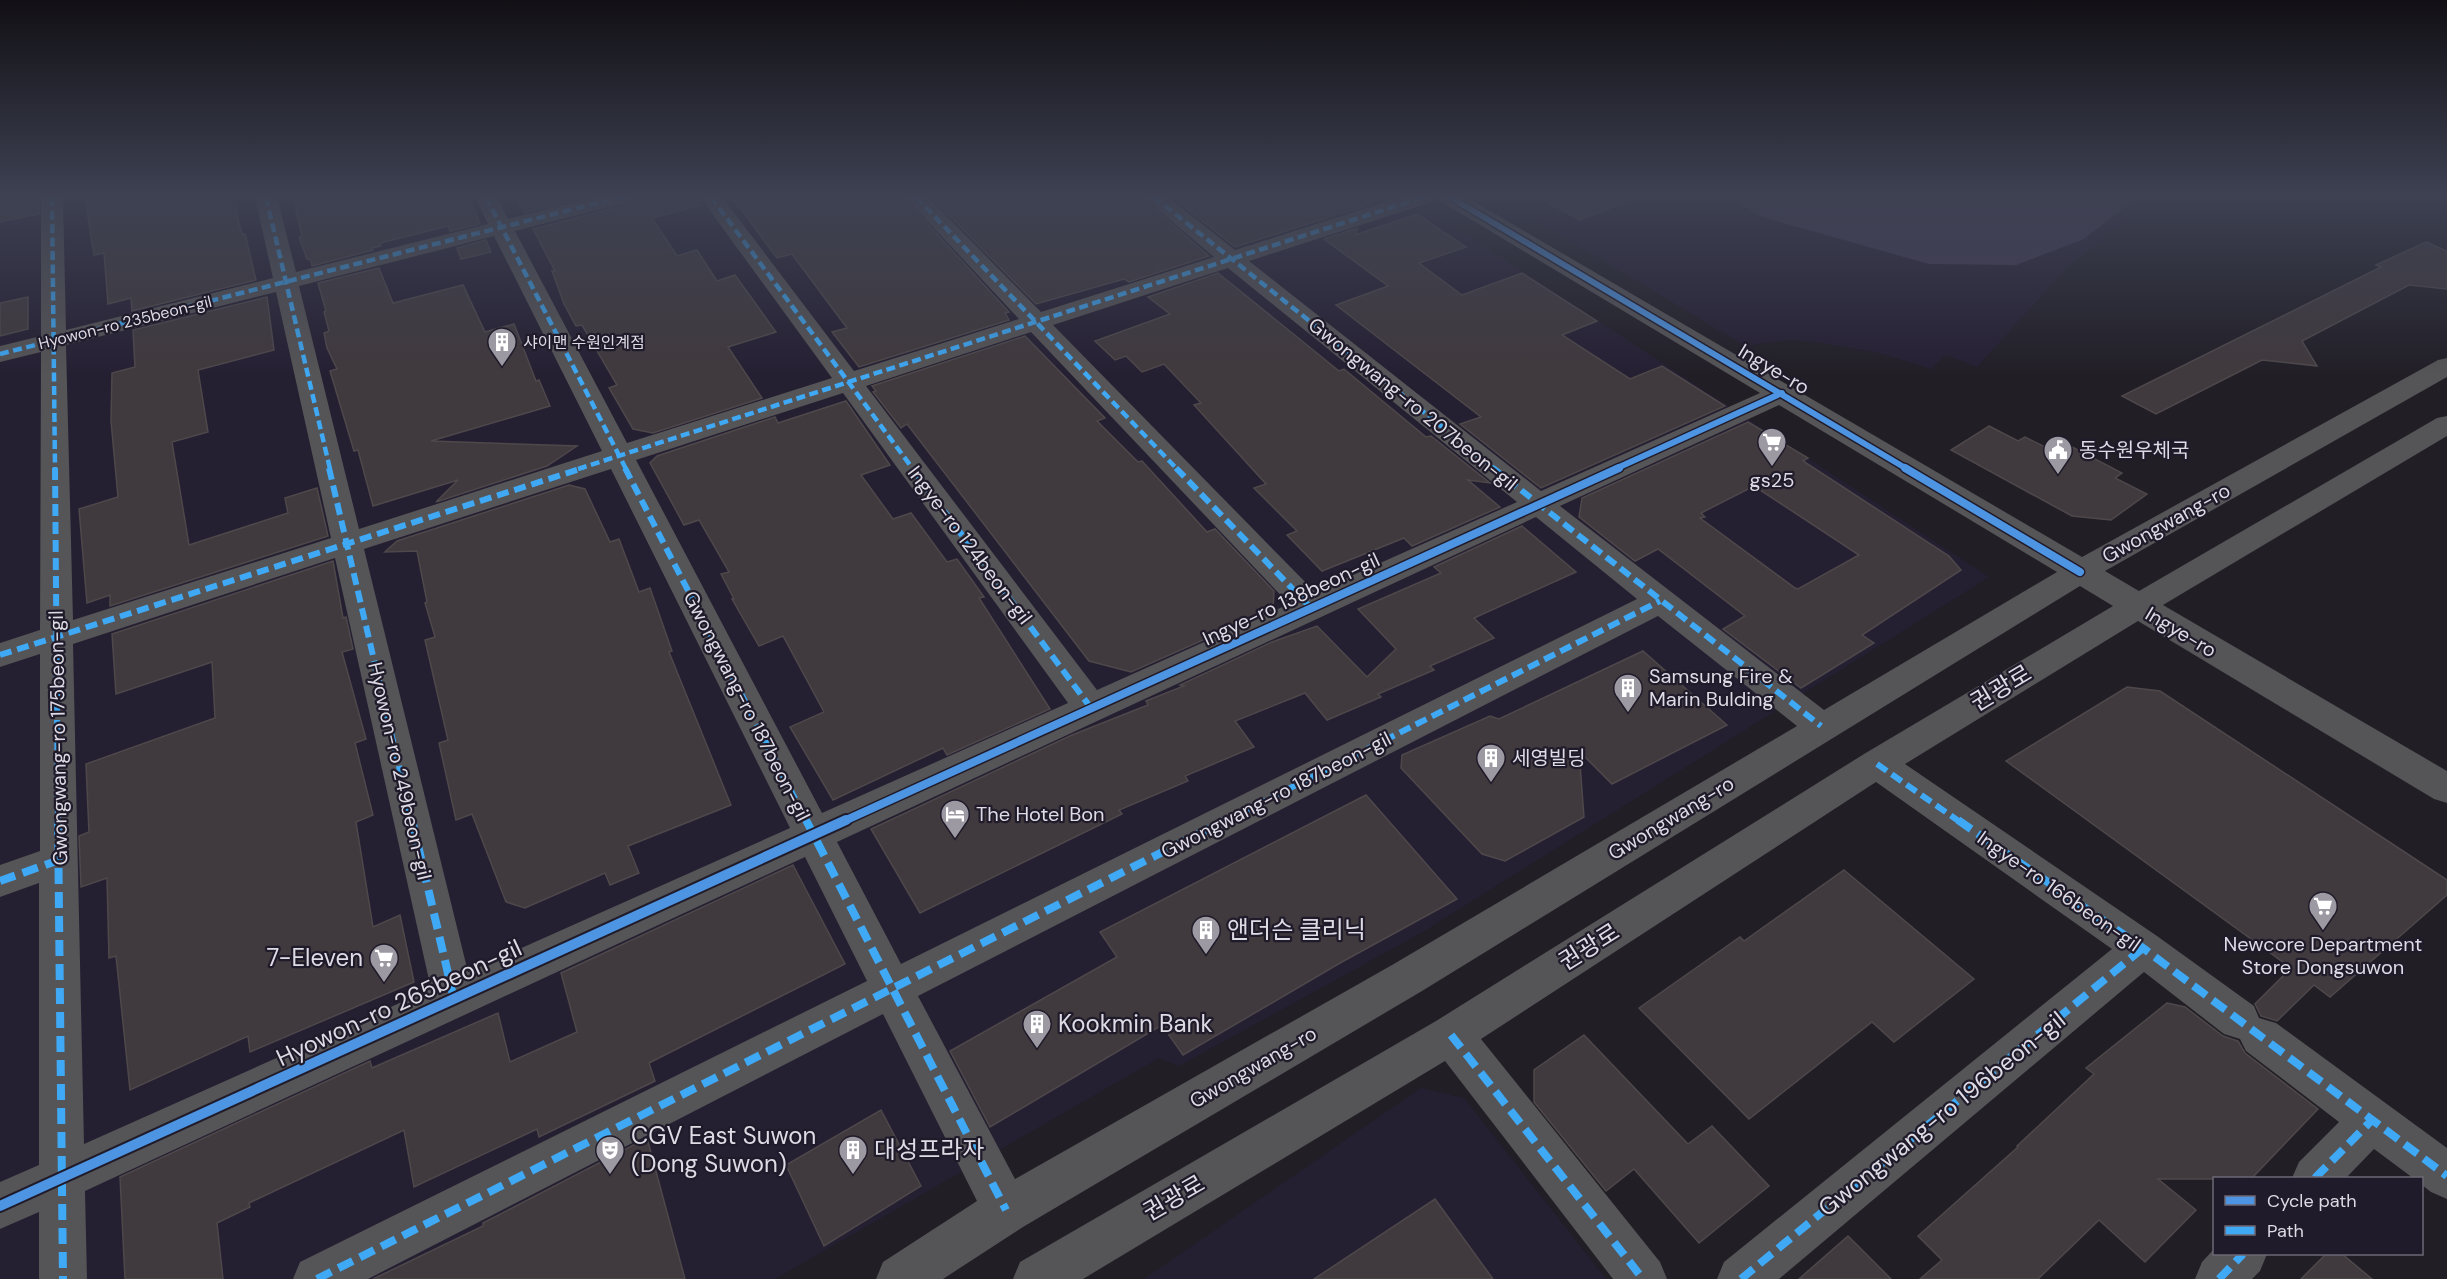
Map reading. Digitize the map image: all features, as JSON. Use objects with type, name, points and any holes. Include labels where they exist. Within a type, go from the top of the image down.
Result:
[{"type":"street","name":"Gwongwang-ro 175beon-gil","points":[[53,257],[63,1279]]},
{"type":"street","points":[[280,257],[347,544]]},
{"type":"street","name":"Hyowon-ro 235beon-gil","points":[[0,354],[385,257]]},
{"type":"street","name":"Gwongwang-ro 187beon-gil","points":[[516,257],[1006,1210]]},
{"type":"street","name":"Ingye-ro 124beon-gil","points":[[756,257],[1091,708]]},
{"type":"street","points":[[973,257],[1311,608]]},
{"type":"street","name":"Gwongwang-ro 207beon-gil","points":[[1229,257],[1659,601],[1821,726]]},
{"type":"street","points":[[0,656],[1239,257]]},
{"type":"street","name":"Ingye-ro","points":[[1551,257],[2447,789]]},
{"type":"street","name":"Gwongwang-ro","points":[[900,1279],[1006,1210],[1407,978],[1821,726],[2080,572],[2447,366]]},
{"type":"street","name":"Ingye-ro 138beon-gil","points":[[813,835],[1782,393]]},
{"type":"street","name":"권광로","points":[[1039,1278],[1451,1035],[1876,764],[2137,606],[2447,424]]},
{"type":"street","name":"Hyowon-ro 249beon-gil","points":[[347,544],[454,999]]},
{"type":"street","name":"Gwongwang-ro 187beon-gil","points":[[892,988],[1659,601]]},
{"type":"street","name":"Ingye-ro 166beon-gil","points":[[1876,764],[2142,948],[2447,1176]]},
{"type":"street","name":"Hyowon-ro 265beon-gil","points":[[0,1206],[813,835]]},
{"type":"street","points":[[0,881],[59,860]]},
{"type":"street","name":"Gwongwang-ro 196beon-gil","points":[[1741,1279],[2142,948]]},
{"type":"street","points":[[317,1279],[892,988]]},
{"type":"street","points":[[1451,1035],[1642,1279]]},
{"type":"street","points":[[2317,1177],[2372,1120]]},
{"type":"street","points":[[2219,1279],[2242,1255]]},
{"type":"shaded area","points":[[0,257],[1500,257],[1989,577],[1421,933],[1179,1066],[1159,1058],[775,1279],[0,1279]]},
{"type":"shaded area","points":[[1596,257],[2081,257],[2067,268],[1977,367],[1946,355],[1931,369],[1879,353],[1817,342],[1788,340],[1745,346]]},
{"type":"shaded area","points":[[1903,257],[2038,257],[2016,265],[1929,264]]},
{"type":"shaded area","points":[[1421,1088],[1464,1098],[1606,1279],[1144,1279]]},
{"type":"building","points":[[104,257],[250,257],[256,280],[132,311],[131,298],[108,304]]},
{"type":"building","points":[[306,257],[348,257],[312,266],[311,260]]},
{"type":"building","points":[[548,257],[701,257],[717,281],[735,275],[776,332],[728,347],[762,398],[653,433],[633,429],[609,388],[617,385],[582,325],[576,326],[564,304],[552,271],[555,271]]},
{"type":"building","points":[[794,257],[958,257],[1009,312],[1005,313],[1009,320],[859,367],[832,332],[847,328]]},
{"type":"building","points":[[990,257],[1207,257],[1129,282],[1124,279],[1036,304]]},
{"type":"building","points":[[1348,257],[1438,257],[1419,263],[1462,295],[1522,273],[1597,321],[1562,335],[1630,379],[1662,366],[1725,406],[1541,488],[1460,424],[1481,417],[1336,305],[1388,286]]},
{"type":"building","points":[[2394,257],[2447,257],[2447,289],[2409,285],[2302,341],[2317,366],[2262,360],[2156,414],[2122,396],[2381,267],[2376,265]]},
{"type":"building","points":[[379,268],[393,303],[463,285],[485,332],[514,324],[536,381],[539,380],[550,406],[431,441],[577,446],[547,466],[436,502],[458,480],[373,506],[358,450],[354,451],[330,371],[337,369],[327,348],[324,333],[329,331],[318,283]]},
{"type":"building","points":[[1218,273],[1339,371],[1344,369],[1426,437],[1431,436],[1490,483],[1468,480],[1500,507],[1412,546],[1404,538],[1322,571],[1287,535],[1297,531],[1254,488],[1266,484],[1194,405],[1201,403],[1164,364],[1142,372],[1126,356],[1115,360],[1095,341],[1170,314],[1148,297]]},
{"type":"building","points":[[28,297],[28,329],[0,336],[0,303]]},
{"type":"building","points":[[267,297],[274,350],[198,370],[208,432],[172,442],[189,545],[288,513],[285,498],[317,488],[328,536],[110,606],[110,595],[87,603],[79,509],[118,497],[111,421],[112,373],[135,367],[133,330]]},
{"type":"building","points":[[1025,336],[1105,418],[1097,421],[1138,462],[1142,461],[1207,532],[1215,529],[1274,591],[1273,609],[1131,672],[1089,661],[907,424],[901,428],[873,392],[876,391],[872,386]]},
{"type":"building","points":[[846,401],[890,465],[861,475],[893,519],[911,513],[947,562],[957,559],[984,597],[979,598],[1050,709],[947,755],[943,748],[833,800],[790,727],[824,712],[783,636],[759,646],[732,599],[734,599],[721,574],[729,572],[699,520],[684,525],[650,463],[657,456],[775,417],[778,423]]},
{"type":"building","points":[[1748,422],[1808,458],[1803,461],[1949,556],[1961,570],[1862,635],[1874,643],[1801,688],[1723,629],[1745,616],[1658,549],[1635,561],[1579,517],[1582,498]],"holes":[[[1754,486],[1859,555],[1798,589],[1700,518],[1705,517],[1701,513]]]},
{"type":"building","name":"동수원우체국","points":[[1989,426],[2018,441],[2025,437],[2047,448],[2059,440],[2122,473],[2115,478],[2147,494],[2111,520],[2072,516],[1951,450]]},
{"type":"building","points":[[569,485],[585,489],[610,542],[619,539],[639,592],[650,588],[672,651],[669,652],[731,805],[628,846],[639,873],[610,885],[605,873],[525,908],[506,902],[472,814],[456,820],[439,743],[448,740],[425,640],[435,637],[425,603],[427,602],[417,551],[385,552],[397,541]]},
{"type":"building","points":[[1522,526],[1576,572],[1474,618],[1494,638],[1430,666],[1434,670],[1378,694],[1381,697],[1327,720],[1305,693],[1235,721],[1254,747],[1185,776],[1188,781],[1119,810],[1122,814],[920,913],[871,829],[1072,735],[1148,705],[1146,701],[1184,686],[1180,685],[1272,642],[1317,626],[1367,677],[1396,649],[1358,609],[1441,573],[1434,567]]},
{"type":"building","points":[[333,561],[343,618],[346,617],[353,649],[342,652],[366,739],[355,743],[373,815],[356,822],[373,927],[400,915],[414,982],[250,1052],[248,1036],[130,1090],[116,956],[109,958],[107,878],[81,887],[79,836],[89,832],[86,764],[215,718],[212,662],[116,694],[112,634]]},
{"type":"building","points":[[1643,651],[1727,725],[1612,784],[1579,751],[1584,817],[1505,861],[1482,854],[1401,768],[1402,755],[1490,716],[1499,719]]},
{"type":"building","name":"Newcore Department Store Dongsuwon","points":[[2127,687],[2160,691],[2447,880],[2447,895],[2330,997],[2314,985],[2277,1021],[2261,1016],[2255,1004],[2291,968],[2006,761]]},
{"type":"building","points":[[1366,795],[1457,899],[1340,963],[1183,1055],[1162,1025],[990,1127],[950,1051],[1117,957],[1100,932]]},
{"type":"building","points":[[793,865],[845,964],[649,1063],[655,1081],[539,1137],[537,1129],[414,1187],[404,1130],[249,1203],[250,1207],[217,1223],[223,1279],[125,1279],[120,1177],[370,1061],[372,1068],[498,1013],[510,1062],[577,1032],[561,973]]},
{"type":"building","points":[[1844,870],[1974,979],[1894,1042],[1872,1022],[1749,1119],[1639,1008],[1740,937],[1744,941]]},
{"type":"building","points":[[2167,1003],[2185,1007],[2223,1036],[2238,1041],[2245,1053],[2318,1109],[2253,1177],[2158,1179],[2196,1210],[2145,1262],[2099,1220],[2038,1279],[1920,1279],[1942,1260],[1918,1236],[2018,1147],[2094,1074],[2086,1068]]},
{"type":"building","points":[[1584,1035],[1688,1144],[1712,1126],[1769,1186],[1699,1243],[1634,1169],[1606,1191],[1534,1102],[1534,1070]]},
{"type":"building","name":"대성프라자","points":[[881,1110],[921,1186],[824,1246],[786,1165]]},
{"type":"building","name":"CGV East Suwon (Dong Suwon)","points":[[647,1138],[685,1279],[373,1279],[483,1226],[483,1223]]},
{"type":"building","points":[[1435,1199],[1493,1279],[1314,1279]]},
{"type":"building","points":[[1848,1236],[1891,1279],[1799,1279]]},
{"type":"building","points":[[2325,1255],[2343,1255],[2372,1279],[2301,1279]]},
{"type":"marked path","points":[[53,257],[63,1279]]},
{"type":"marked path","points":[[280,257],[454,999]]},
{"type":"marked path","points":[[0,354],[385,257]]},
{"type":"marked path","points":[[517,257],[1006,1210]]},
{"type":"marked path","points":[[755,257],[1091,708]]},
{"type":"marked path","points":[[973,257],[1311,608]]},
{"type":"marked path","points":[[1229,257],[1660,601],[1821,726]]},
{"type":"marked path","points":[[0,655],[1238,257]]},
{"type":"marked path","points":[[317,1279],[1660,601]]},
{"type":"marked path","points":[[1877,764],[2143,948],[2447,1176]]},
{"type":"marked path","points":[[0,881],[59,860]]},
{"type":"marked path","points":[[1741,1279],[2143,948]]},
{"type":"marked path","points":[[1451,1035],[1643,1279]]},
{"type":"marked path","points":[[2316,1177],[2372,1120]]},
{"type":"marked path","points":[[2219,1279],[2242,1255]]},
{"type":"cycle path","points":[[1550,257],[2080,572]]},
{"type":"cycle path","points":[[0,1206],[1782,393]]},
{"type":"place","name":"샤이맨 수원인계점","points":[[502,368]]},
{"type":"place","name":"gs25","points":[[1772,468]]},
{"type":"place","name":"동수원우체국","points":[[2058,476]]},
{"type":"place","name":"Samsung Fire & Marin Bulding","points":[[1628,714]]},
{"type":"place","name":"세영빌딩","points":[[1491,784]]},
{"type":"place","name":"The Hotel Bon","points":[[955,840]]},
{"type":"place","name":"Newcore Department Store Dongsuwon","points":[[2323,932]]},
{"type":"place","name":"앤더슨 클리닉","points":[[1206,956]]},
{"type":"place","name":"7-Eleven","points":[[384,984]]},
{"type":"place","name":"Kookmin Bank","points":[[1037,1050]]},
{"type":"place","name":"CGV East Suwon (Dong Suwon)","points":[[610,1176]]},
{"type":"place","name":"대성프라자","points":[[853,1176]]}]
